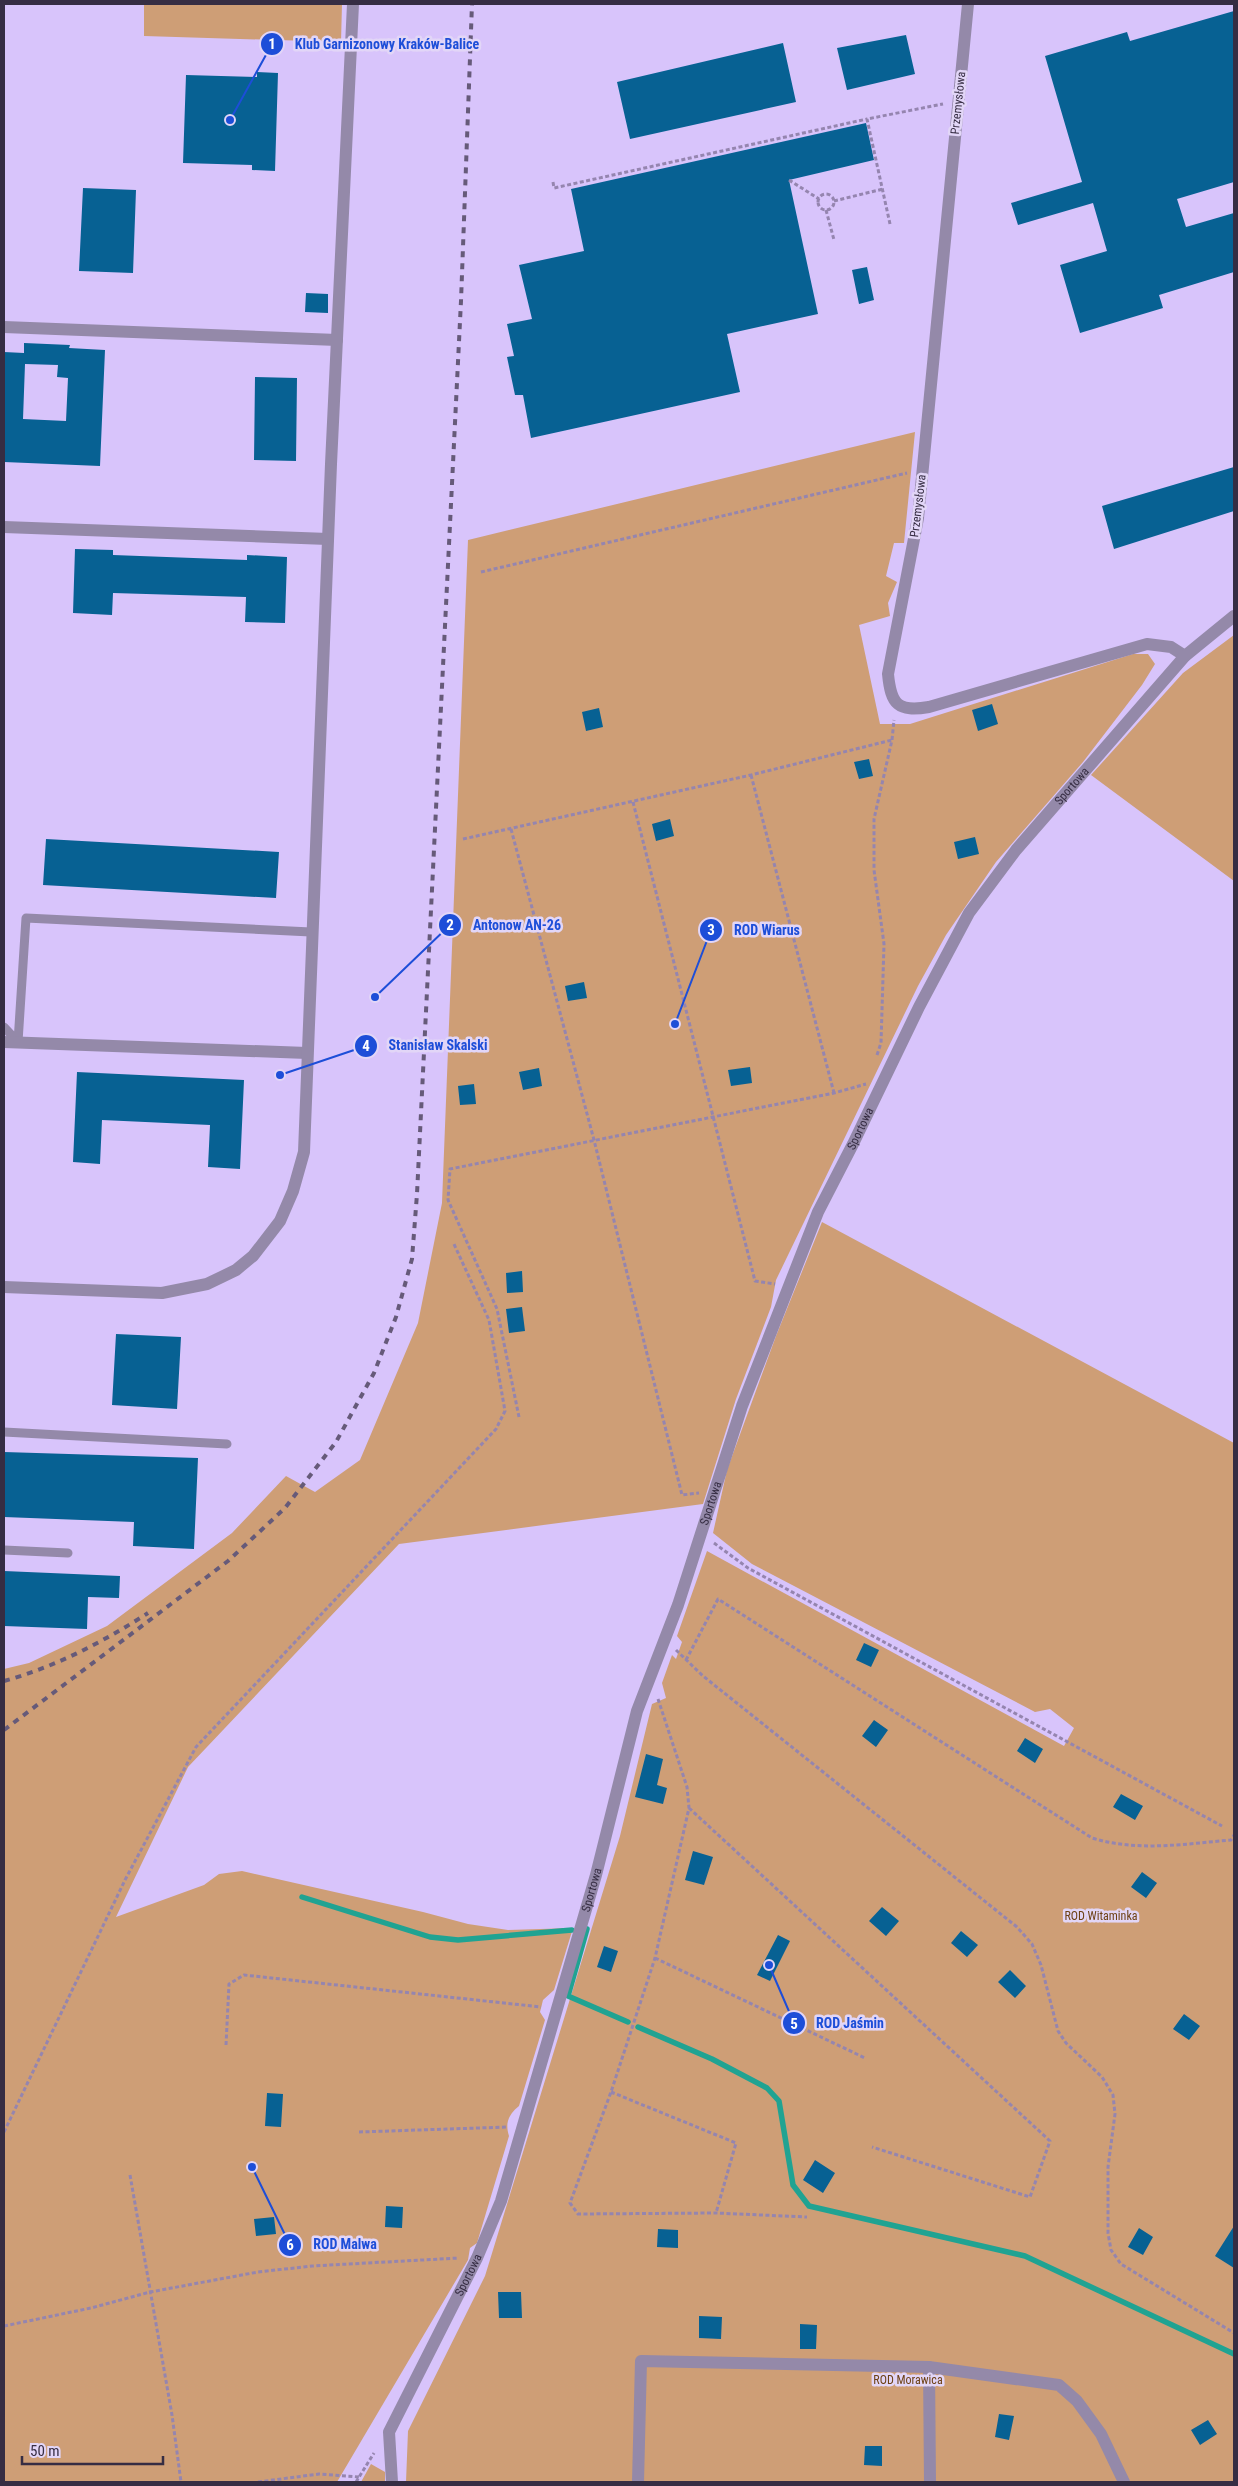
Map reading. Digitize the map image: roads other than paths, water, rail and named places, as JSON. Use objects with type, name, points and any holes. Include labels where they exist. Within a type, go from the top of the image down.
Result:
[{"type":"street","points":[[4,1287],[162,1293],[207,1284],[236,1270],[248,1261],[280,1221],[293,1191],[304,1152],[311,932],[353,4]]},
{"type":"street","name":"Przemysłowa","points":[[968,4],[918,518],[888,674],[892,698],[896,704],[906,708],[929,707],[1147,644],[1163,645],[1184,656]]},
{"type":"street","points":[[4,327],[337,340]]},
{"type":"street","points":[[4,527],[328,539]]},
{"type":"street","name":"Sportowa","points":[[392,2482],[389,2432],[477,2258],[502,2201],[594,1884],[637,1711],[678,1605],[742,1406],[818,1212],[854,1144],[919,1007],[969,913],[1016,850],[1184,656],[1234,616]]},
{"type":"street","points":[[4,1042],[306,1054]]},
{"type":"street","points":[[638,2482],[641,2361],[929,2367],[1058,2385],[1077,2401],[1101,2434],[1124,2482]]},
{"type":"street","points":[[929,2367],[930,2482]]},
{"type":"lane","points":[[18,1042],[26,918],[311,932]]},
{"type":"lane","points":[[4,1027],[18,1042]]},
{"type":"lane","points":[[4,1432],[227,1444]]},
{"type":"lane","points":[[4,1550],[68,1553]]},
{"type":"waterway","points":[[302,1897],[430,1937],[458,1940],[572,1930]]},
{"type":"waterway","points":[[587,1929],[568,1996],[628,2022]]},
{"type":"waterway","points":[[638,2027],[712,2059],[767,2088],[779,2101],[793,2185],[809,2206],[1025,2256],[1234,2354]]},
{"type":"railway","points":[[4,1730],[228,1561],[285,1508],[336,1442],[374,1373],[396,1317],[412,1259],[417,1194],[461,301],[472,4]]},
{"type":"railway","points":[[4,1681],[42,1669],[78,1653],[148,1613]]},
{"type":"place","name":"Klub Garnizonowy Kraków-Balice","points":[[230,120]]},
{"type":"place","name":"Antonow AN-26","points":[[375,997]]},
{"type":"place","name":"ROD Wiarus","points":[[675,1024]]},
{"type":"place","name":"Stanisław Skalski","points":[[280,1075]]},
{"type":"place","name":"ROD Jaśmin","points":[[769,1965]]},
{"type":"place","name":"ROD Malwa","points":[[252,2167]]},
{"type":"park label","name":"ROD Witaminka","points":[[1101,1916]]},
{"type":"park label","name":"ROD Morawica","points":[[908,2380]]}]
